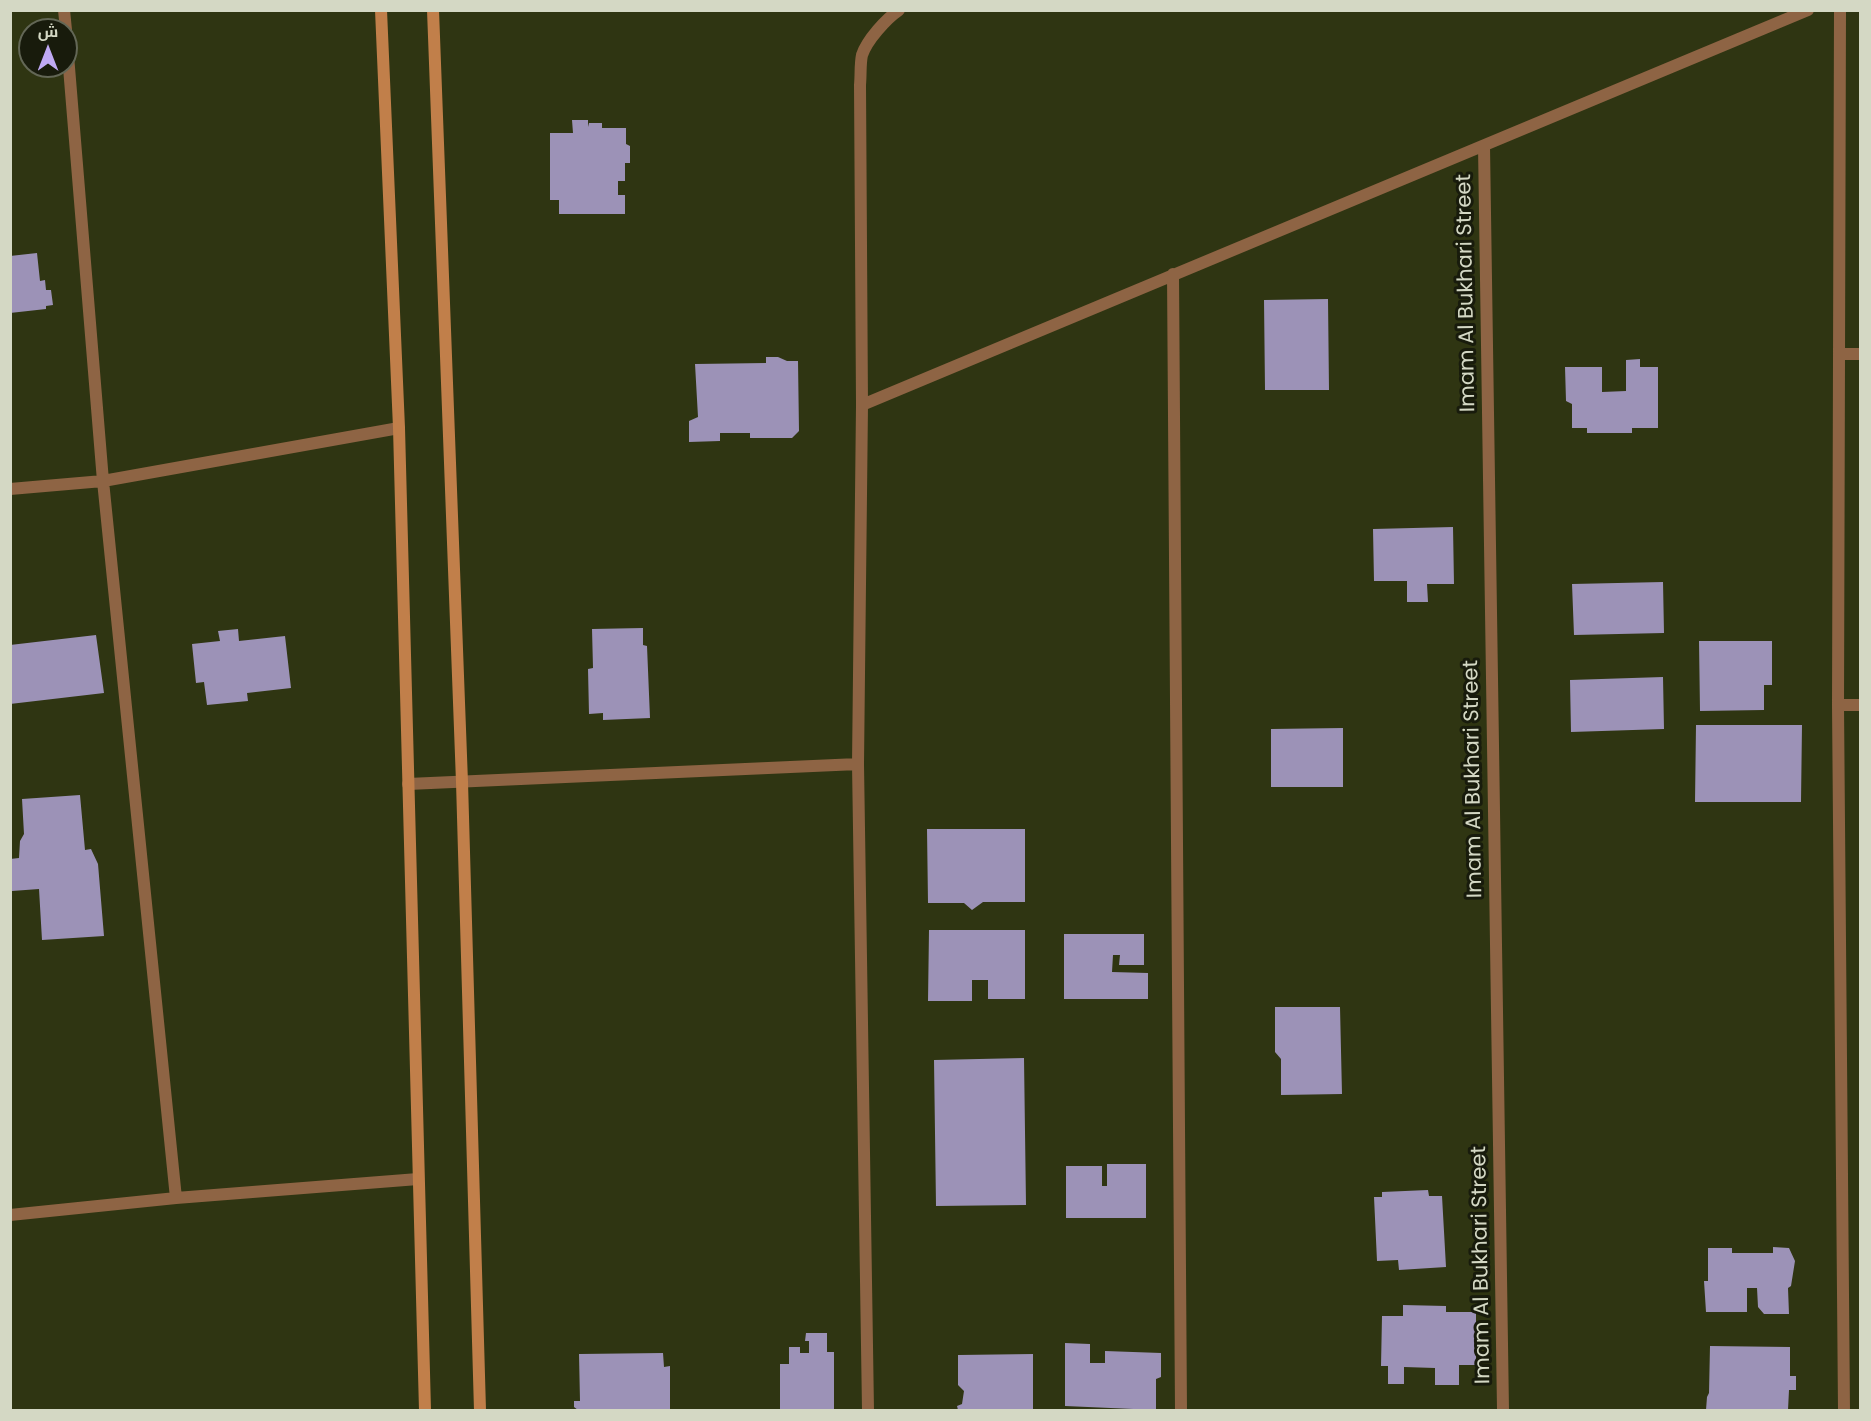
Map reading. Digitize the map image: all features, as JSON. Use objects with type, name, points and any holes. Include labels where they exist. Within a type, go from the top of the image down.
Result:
[{"type":"main road","points":[[381,10],[399,428],[425,1410]]},
{"type":"main road","points":[[433,10],[462,782],[480,1410]]},
{"type":"street","points":[[868,1410],[858,764],[862,405],[860,85],[862,55],[874,34],[890,16],[899,10]]},
{"type":"street","points":[[862,405],[1808,10]]},
{"type":"street","points":[[1840,10],[1838,705],[1844,1410]]},
{"type":"street","points":[[70,78],[103,481],[176,1198]]},
{"type":"street","name":"Imam Al Bukhari Street","points":[[1484,147],[1503,1410]]},
{"type":"street","points":[[1173,274],[1181,1410]]},
{"type":"street","points":[[1840,354],[1860,354]]},
{"type":"street","points":[[10,489],[103,481],[399,428]]},
{"type":"street","points":[[1838,705],[1860,705]]},
{"type":"street","points":[[408,784],[858,764]]},
{"type":"street","points":[[10,1215],[176,1198],[418,1179]]},
{"type":"building","points":[[572,120],[588,120],[588,127],[589,123],[602,123],[602,128],[626,128],[626,144],[630,146],[630,163],[625,163],[625,181],[618,181],[618,195],[625,195],[625,214],[559,214],[559,200],[550,200],[550,133],[573,133]]},
{"type":"building","points":[[37,253],[40,281],[45,280],[46,290],[51,290],[53,305],[46,306],[46,309],[10,313],[10,256]]},
{"type":"building","points":[[1328,299],[1329,390],[1265,390],[1264,300]]},
{"type":"building","points":[[766,357],[798,361],[799,431],[792,438],[750,438],[750,433],[720,433],[720,441],[689,442],[689,421],[698,417],[695,364],[766,363]]},
{"type":"building","points":[[1640,359],[1640,367],[1658,367],[1658,428],[1632,428],[1632,433],[1587,433],[1587,428],[1572,428],[1572,404],[1566,401],[1565,367],[1602,367],[1602,392],[1626,391],[1626,360]]},
{"type":"building","points":[[1453,527],[1454,584],[1427,584],[1428,602],[1407,602],[1407,581],[1374,581],[1373,529]]},
{"type":"building","points":[[1663,582],[1664,633],[1574,635],[1572,584]]},
{"type":"building","points":[[643,628],[643,645],[647,646],[650,718],[603,720],[603,713],[589,714],[588,669],[593,668],[592,629]]},
{"type":"building","points":[[238,629],[239,641],[285,636],[291,688],[247,693],[248,701],[207,705],[204,682],[196,683],[192,644],[220,641],[218,631]]},
{"type":"building","points":[[96,635],[104,693],[10,704],[10,645]]},
{"type":"building","points":[[1699,641],[1772,641],[1772,685],[1764,685],[1764,710],[1700,711]]},
{"type":"building","points":[[1663,677],[1664,729],[1571,732],[1570,680]]},
{"type":"building","points":[[1696,725],[1802,725],[1801,802],[1695,802]]},
{"type":"building","points":[[1343,728],[1343,787],[1271,787],[1271,729]]},
{"type":"building","points":[[80,795],[85,850],[91,849],[98,864],[104,936],[42,940],[39,889],[12,891],[10,859],[19,858],[20,841],[24,834],[22,799]]},
{"type":"building","points":[[927,829],[1025,829],[1025,902],[983,902],[972,910],[964,903],[928,903]]},
{"type":"building","points":[[929,930],[1025,930],[1025,999],[988,999],[988,980],[972,980],[972,1001],[928,1001]]},
{"type":"building","points":[[1064,934],[1144,934],[1144,965],[1119,965],[1120,955],[1113,955],[1112,972],[1148,973],[1148,999],[1064,999]]},
{"type":"building","points":[[1275,1007],[1340,1007],[1342,1094],[1281,1095],[1281,1059],[1275,1052]]},
{"type":"building","points":[[1024,1058],[1026,1205],[936,1206],[934,1060]]},
{"type":"building","points":[[1107,1164],[1146,1164],[1146,1218],[1066,1218],[1066,1166],[1102,1166],[1102,1186],[1107,1186]]},
{"type":"building","points":[[1428,1190],[1429,1196],[1442,1196],[1446,1267],[1399,1270],[1398,1260],[1377,1261],[1374,1197],[1382,1197],[1382,1192]]},
{"type":"building","points":[[1773,1247],[1789,1248],[1795,1261],[1791,1286],[1788,1288],[1789,1314],[1764,1314],[1758,1307],[1757,1288],[1747,1288],[1747,1312],[1706,1312],[1704,1281],[1708,1281],[1708,1248],[1732,1248],[1732,1253],[1773,1253]]},
{"type":"building","points":[[1403,1305],[1446,1306],[1446,1312],[1476,1312],[1476,1365],[1459,1365],[1459,1385],[1435,1385],[1435,1368],[1404,1367],[1404,1384],[1388,1384],[1388,1366],[1381,1366],[1382,1316],[1403,1316]]},
{"type":"building","points":[[806,1333],[827,1333],[827,1352],[834,1352],[834,1410],[780,1410],[780,1364],[789,1364],[789,1347],[800,1347],[800,1353],[809,1353],[809,1341],[805,1341]]},
{"type":"building","points":[[1065,1343],[1090,1344],[1090,1363],[1105,1363],[1105,1351],[1161,1353],[1161,1377],[1156,1379],[1156,1410],[1065,1406]]},
{"type":"building","points":[[1710,1346],[1790,1347],[1790,1376],[1796,1376],[1796,1390],[1789,1390],[1788,1410],[1706,1410],[1709,1393]]},
{"type":"building","points":[[663,1353],[664,1367],[670,1366],[670,1410],[578,1410],[574,1407],[574,1401],[580,1401],[579,1354]]},
{"type":"building","points":[[1033,1354],[1033,1410],[958,1410],[957,1406],[962,1404],[964,1391],[958,1385],[958,1355]]}]
